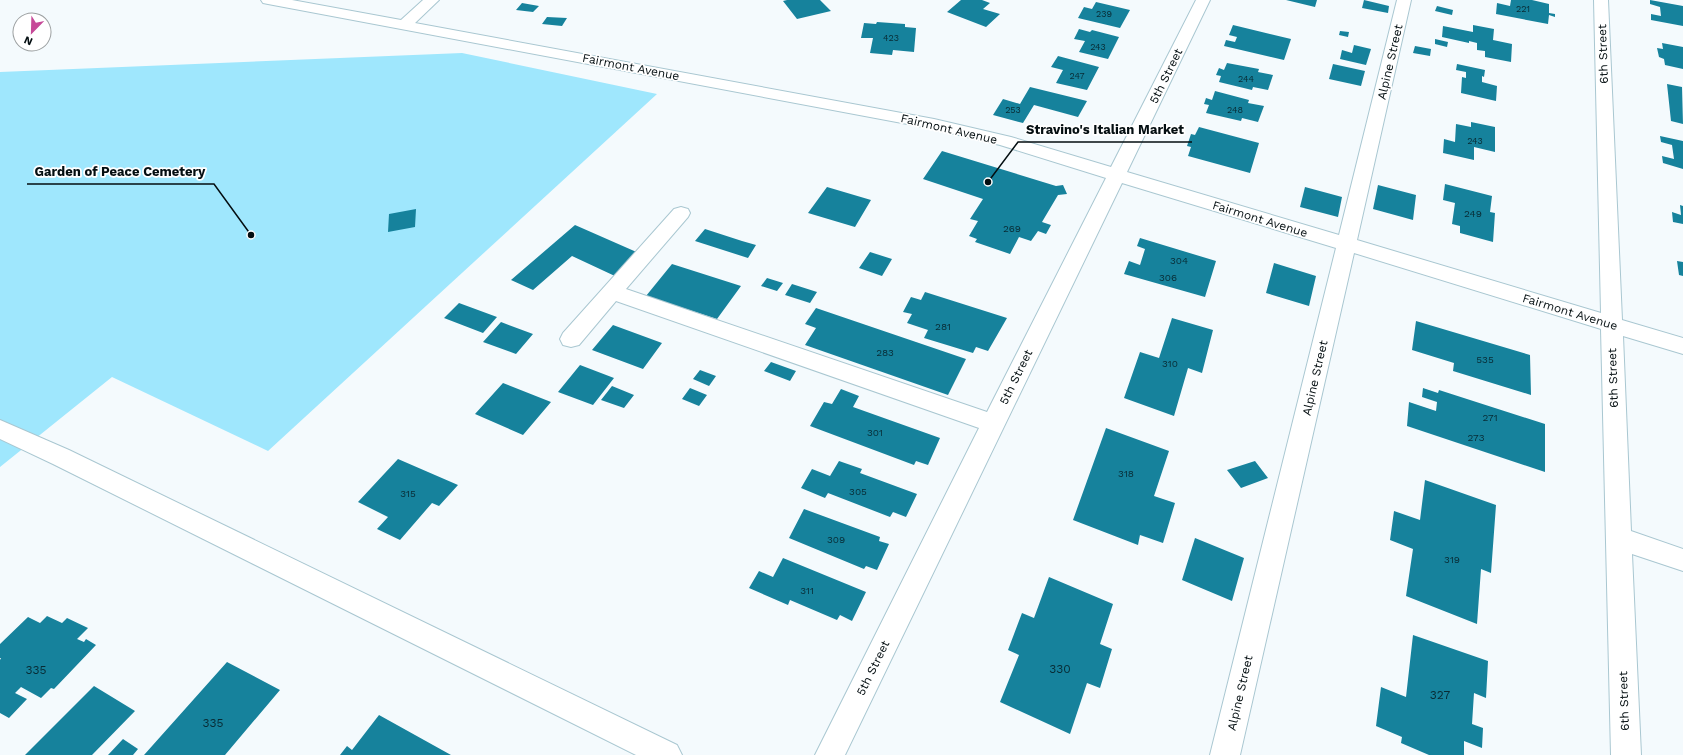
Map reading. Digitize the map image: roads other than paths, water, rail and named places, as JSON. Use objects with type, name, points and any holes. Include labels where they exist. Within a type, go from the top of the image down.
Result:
[{"type":"street","name":"Fairmont Avenue","points":[[268,0],[934,124],[1005,141],[1683,346]]},
{"type":"street","points":[[404,25],[432,0]]},
{"type":"street","name":"5th Street","points":[[830,755],[994,424],[1115,175],[1165,79],[1203,0]]},
{"type":"street","name":"Alpine Street","points":[[1225,755],[1404,0]]},
{"type":"street","name":"6th Street","points":[[1601,0],[1626,755]]},
{"type":"street","points":[[571,339],[681,213]]},
{"type":"street","points":[[612,292],[994,424]]},
{"type":"street","points":[[0,429],[61,457],[667,755]]},
{"type":"street","points":[[1619,538],[1683,560]]},
{"type":"place","name":"Stravino's Italian Market","points":[[988,182]]},
{"type":"place","name":"Garden of Peace Cemetery","points":[[251,235]]}]
